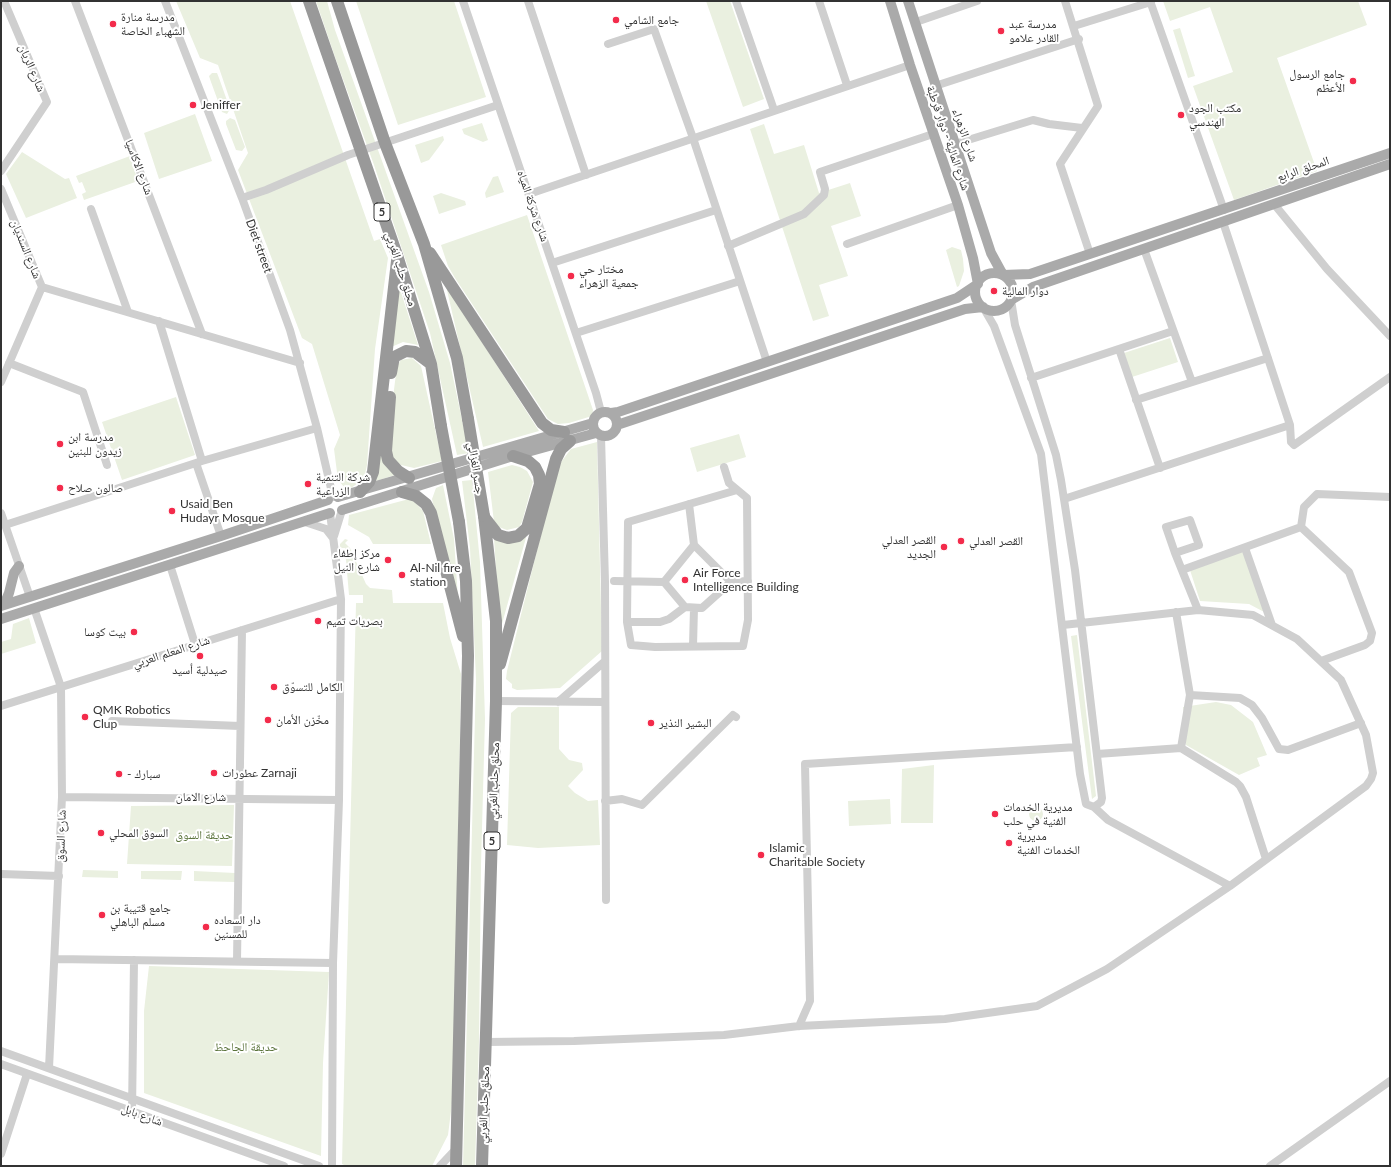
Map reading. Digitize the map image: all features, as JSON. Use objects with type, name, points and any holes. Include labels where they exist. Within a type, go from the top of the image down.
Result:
[{"type":"highway","name":"محلق حلب الغربي","points":[[309,1],[360,152],[397,255],[431,364],[459,522],[466,581],[468,656]]},
{"type":"highway","name":"5","points":[[337,1],[385,143],[424,244]]},
{"type":"highway","name":"جسر الغزالي","points":[[424,244],[457,358],[484,516]]},
{"type":"highway","points":[[424,244],[542,423],[551,430],[567,436],[556,459],[496,679]]},
{"type":"highway","points":[[360,492],[369,482],[374,472],[397,255]]},
{"type":"highway","points":[[409,478],[398,471],[388,460],[386,451],[394,357],[406,351],[415,352],[431,364]]},
{"type":"highway","points":[[484,516],[498,535],[508,538],[518,536],[527,528],[540,484],[539,475],[532,464],[513,456]]},
{"type":"highway","points":[[402,492],[416,496],[426,504],[431,513],[468,656]]},
{"type":"highway","name":"محلق حلب الغربي","points":[[482,1166],[496,701],[496,621],[484,516]]},
{"type":"highway","name":"5","points":[[456,1166],[468,656]]},
{"type":"main road","name":"شارع المالية - دوار قرطبة","points":[[890,1],[910,65],[958,205],[973,258],[978,284]]},
{"type":"main road","name":"شارع الزهراء","points":[[908,1],[991,253],[1003,275]]},
{"type":"main road","name":"المحلق الرابع","points":[[1003,275],[1030,274],[1390,153]]},
{"type":"main road","points":[[1011,300],[1033,287],[1390,164]]},
{"type":"main road","points":[[2,606],[221,536],[333,498],[567,436],[612,434],[618,425],[965,309],[983,308],[988,310],[999,310],[1008,305],[1011,300],[1013,289],[1003,275],[986,275],[978,284],[957,298],[618,412],[606,412],[595,416],[593,423],[599,434]]},
{"type":"main road","points":[[978,284],[975,294],[983,308]]},
{"type":"main road","points":[[606,412],[616,418],[618,425]]},
{"type":"main road","points":[[1,619],[330,513],[338,513],[342,510],[513,456],[567,436],[593,423]]},
{"type":"main road","points":[[333,498],[343,504],[342,510]]},
{"type":"main road","points":[[330,513],[326,506],[333,498]]},
{"type":"main road","points":[[2,606],[9,593],[14,573],[19,566]]},
{"type":"street","name":"شارع الريان","points":[[1,171],[47,102],[4,1]]},
{"type":"street","name":"شارع الاكاسيا","points":[[75,1],[202,334]]},
{"type":"street","name":"Diet street","points":[[165,1],[242,198],[290,330],[317,428],[333,498]]},
{"type":"street","name":"شارع شركة المياه","points":[[463,1],[596,394],[606,412]]},
{"type":"street","points":[[528,1],[586,175]]},
{"type":"street","points":[[736,1],[774,110]]},
{"type":"street","points":[[819,1],[847,85]]},
{"type":"street","points":[[916,22],[977,1]]},
{"type":"street","points":[[1065,1],[1079,39],[1098,106],[1082,128],[1060,164],[1090,254]]},
{"type":"street","points":[[1074,26],[1150,1],[1224,210]]},
{"type":"street","points":[[608,44],[654,28],[693,138],[767,362]]},
{"type":"street","points":[[935,86],[1079,39]]},
{"type":"street","points":[[529,194],[847,85],[910,65]]},
{"type":"street","points":[[242,198],[266,190],[317,168],[360,152],[498,105]]},
{"type":"street","points":[[955,144],[1033,120],[1049,124],[1082,128]]},
{"type":"street","points":[[728,246],[804,214],[824,195],[826,189],[820,172],[933,134]]},
{"type":"street","name":"شارع السنديان","points":[[1,189],[42,287]]},
{"type":"street","points":[[1274,204],[1327,269],[1390,336]]},
{"type":"street","points":[[847,244],[958,205]]},
{"type":"street","points":[[91,209],[128,312]]},
{"type":"street","points":[[552,263],[716,210]]},
{"type":"street","points":[[1223,222],[1290,425],[1291,442],[1294,445],[1390,377]]},
{"type":"street","points":[[1144,249],[1192,382]]},
{"type":"street","points":[[576,333],[740,281]]},
{"type":"street","points":[[1,382],[42,287],[300,363]]},
{"type":"street","points":[[1011,300],[1015,325],[1056,456],[1064,499],[1081,623],[1102,798],[1101,802],[1094,807]]},
{"type":"street","points":[[983,308],[994,326],[1041,454],[1077,747],[1086,804],[1094,807],[1108,820],[1230,886]]},
{"type":"street","points":[[159,321],[221,536]]},
{"type":"street","points":[[1031,378],[1173,331]]},
{"type":"street","points":[[1118,349],[1160,468]]},
{"type":"street","points":[[1136,400],[1268,358]]},
{"type":"street","points":[[9,363],[83,392],[107,465]]},
{"type":"street","points":[[1064,499],[1290,425]]},
{"type":"street","points":[[6,526],[199,462],[317,428]]},
{"type":"street","points":[[599,434],[604,662],[606,900]]},
{"type":"street","points":[[724,467],[729,483],[747,498],[748,620],[743,646],[655,647],[631,645],[627,622],[628,522],[736,490]]},
{"type":"street","points":[[1301,527],[1304,507],[1317,494],[1390,496]]},
{"type":"street","points":[[689,504],[694,545],[731,582]]},
{"type":"street","points":[[334,539],[342,510]]},
{"type":"street","points":[[1,513],[30,597]]},
{"type":"street","points":[[330,513],[341,599],[339,800],[333,963],[332,1166]]},
{"type":"street","points":[[1175,553],[1199,545],[1190,520],[1166,527],[1175,553],[1198,610]]},
{"type":"street","points":[[305,522],[326,529],[334,539]]},
{"type":"street","points":[[1182,570],[1301,527]]},
{"type":"street","points":[[1301,527],[1349,572],[1372,633],[1370,641],[1365,645],[1321,661]]},
{"type":"street","points":[[664,582],[694,545]]},
{"type":"street","points":[[1245,548],[1272,625]]},
{"type":"street","points":[[170,565],[195,644]]},
{"type":"street","points":[[614,581],[664,582],[685,607]]},
{"type":"street","points":[[627,622],[660,622],[669,619],[685,607],[702,608],[731,582],[748,581]]},
{"type":"street","name":"شارع المعلم العربي","points":[[1,706],[341,599]]},
{"type":"street","name":"شارع السوق","points":[[34,608],[61,687],[62,797],[49,1068]]},
{"type":"street","points":[[693,646],[694,608]]},
{"type":"street","points":[[486,1042],[574,1041],[724,1035],[799,1026],[945,1019],[1037,1006],[1107,969],[1230,886],[1366,786],[1371,779],[1373,773],[1372,763],[1366,735],[1342,680],[1297,639],[1253,615],[1198,610],[1063,625]]},
{"type":"street","points":[[1176,612],[1190,695],[1181,748]]},
{"type":"street","points":[[237,961],[242,630]]},
{"type":"street","points":[[558,702],[604,662]]},
{"type":"street","points":[[1190,695],[1240,698],[1252,706],[1262,718],[1277,746],[1282,750],[1288,750],[1361,723]]},
{"type":"street","points":[[496,701],[604,702]]},
{"type":"street","points":[[605,801],[622,799],[642,805],[733,715],[736,717]]},
{"type":"street","points":[[112,721],[240,726]]},
{"type":"street","points":[[799,1026],[810,1001],[804,764],[1077,747]]},
{"type":"street","points":[[1097,754],[1181,748],[1236,782],[1246,797],[1266,859]]},
{"type":"street","name":"شارع الامان","points":[[62,797],[339,800]]},
{"type":"street","points":[[1,874],[59,876]]},
{"type":"street","points":[[55,959],[333,963]]},
{"type":"street","points":[[132,1112],[134,960]]},
{"type":"street","points":[[1,1051],[319,1166]]},
{"type":"street","name":"شارع بابل","points":[[1,1064],[284,1166]]},
{"type":"street","points":[[1,1154],[27,1074]]},
{"type":"street","points":[[1270,1166],[1390,1081]]},
{"type":"street","points":[[440,1166],[457,1148]]},
{"type":"green space","points":[[176,1],[290,1],[374,241],[380,239],[388,258],[375,349],[367,465],[365,474],[361,481],[351,488],[344,487],[338,480],[334,449],[340,435],[312,344],[302,338],[238,170],[248,153],[218,65],[200,58]]},
{"type":"green space","points":[[316,1],[327,1],[335,30],[429,292],[450,363],[469,453],[457,455],[430,333],[374,165]]},
{"type":"green space","points":[[356,1],[454,1],[486,97],[398,125]]},
{"type":"green space","points":[[706,1],[730,1],[764,99],[743,107]]},
{"type":"green space","points":[[1163,1],[1358,1],[1367,25],[1277,58],[1317,171],[1234,200],[1193,86],[1233,72],[1210,7],[1170,21]]},
{"type":"green space","points":[[1180,28],[1195,76],[1188,78],[1173,30]]},
{"type":"green space","points":[[212,73],[217,73],[219,78],[230,109],[227,114],[222,112],[211,82],[209,76]]},
{"type":"green space","points":[[195,114],[212,161],[159,179],[144,133]]},
{"type":"green space","points":[[230,118],[235,120],[245,147],[242,151],[236,150],[226,124],[226,121]]},
{"type":"green space","points":[[482,123],[488,140],[483,142],[464,134],[462,129]]},
{"type":"green space","points":[[764,124],[774,154],[804,145],[819,193],[850,183],[861,216],[831,226],[848,276],[819,285],[829,316],[813,321],[750,129]]},
{"type":"green space","points":[[443,136],[444,140],[429,160],[421,163],[415,145]]},
{"type":"green space","points":[[22,152],[65,179],[69,178],[77,198],[26,218],[6,174]]},
{"type":"green space","points":[[130,156],[138,181],[84,200],[82,194],[86,192],[82,182],[79,183],[76,176]]},
{"type":"green space","points":[[498,176],[504,192],[486,198],[485,193],[493,177]]},
{"type":"green space","points":[[441,193],[465,201],[466,205],[439,214],[433,196]]},
{"type":"green space","points":[[527,215],[593,410],[592,416],[569,423],[558,424],[548,419],[455,278],[448,266],[441,245]]},
{"type":"green space","points":[[952,247],[961,250],[963,259],[964,271],[959,286],[957,287],[946,250]]},
{"type":"green space","points":[[398,283],[418,345],[403,342],[389,348]]},
{"type":"green space","points":[[446,286],[539,431],[483,447]]},
{"type":"green space","points":[[1170,338],[1178,362],[1132,377],[1124,353]]},
{"type":"green space","points":[[412,358],[421,366],[442,461],[414,468],[401,465],[393,460],[388,451],[397,366],[401,360]]},
{"type":"green space","points":[[176,397],[195,455],[122,480],[102,422]]},
{"type":"green space","points":[[739,434],[746,457],[697,472],[690,448]]},
{"type":"green space","points":[[597,442],[602,651],[560,688],[517,690],[512,688],[512,684],[506,679],[507,671],[558,466],[571,449]]},
{"type":"green space","points":[[380,453],[398,474],[373,482]]},
{"type":"green space","points":[[512,465],[527,471],[533,482],[522,522],[519,527],[507,530],[499,527],[494,522],[488,472]]},
{"type":"green space","points":[[472,480],[480,562],[485,719],[481,865],[479,1041],[475,1166],[463,1166],[476,679],[470,548],[462,481]]},
{"type":"green space","points":[[443,485],[454,539],[459,613],[432,499],[436,488]]},
{"type":"green space","points":[[409,499],[414,501],[423,511],[431,544],[373,544],[369,537],[348,525],[349,515]]},
{"type":"green space","points":[[527,534],[500,631],[494,538]]},
{"type":"green space","points":[[345,539],[348,540],[345,543],[350,548],[366,584],[370,588],[392,590],[393,603],[443,603],[450,638],[461,674],[454,1087],[448,1135],[432,1166],[346,1166],[342,1164],[356,603],[363,603],[363,595],[349,595],[345,548],[340,548],[340,544]]},
{"type":"green space","points":[[1240,550],[1244,554],[1266,613],[1249,604],[1200,601],[1189,567]]},
{"type":"green space","points":[[29,618],[36,643],[1,654],[1,642],[11,639],[13,624]]},
{"type":"green space","points":[[1077,635],[1096,796],[1092,799],[1071,636]]},
{"type":"green space","points":[[1216,702],[1231,705],[1253,722],[1267,755],[1257,758],[1260,766],[1239,775],[1186,745],[1183,707]]},
{"type":"green space","points":[[518,707],[559,707],[559,749],[569,760],[582,763],[583,770],[568,786],[575,793],[588,801],[598,800],[600,845],[538,848],[507,845],[511,713]]},
{"type":"green space","points":[[934,765],[933,823],[901,823],[902,769]]},
{"type":"green space","points":[[890,799],[891,824],[849,826],[848,801]]},
{"type":"green space","name":"حديقة السوق","points":[[234,805],[232,866],[127,864],[131,806]]},
{"type":"green space","points":[[1033,807],[1039,807],[1043,811],[1043,817],[1039,821],[1033,821],[1029,817],[1029,811]]},
{"type":"green space","points":[[83,870],[118,871],[118,878],[82,877]]},
{"type":"green space","points":[[141,871],[182,871],[181,880],[141,879]]},
{"type":"green space","points":[[194,871],[235,873],[235,882],[194,881]]},
{"type":"green space","name":"حديقة الجاحظ","points":[[149,966],[329,972],[323,1063],[321,1156],[144,1093],[144,1011]]},
{"type":"place","name":"جامع الشامي","points":[[616,20]]},
{"type":"place","name":"مدرسة منارة الشهباء الخاصة","points":[[113,24]]},
{"type":"place","name":"مدرسة عبد القادر علامو","points":[[1001,31]]},
{"type":"place","name":"جامع الرسول الأعظم","points":[[1353,81]]},
{"type":"place","name":"Jeniffer","points":[[193,105]]},
{"type":"place","name":"مكتب الجود الهندسي","points":[[1181,115]]},
{"type":"place","name":"مختار حي جمعية الزهراء","points":[[571,276]]},
{"type":"place","name":"دوار المالية","points":[[994,291]]},
{"type":"place","name":"مدرسة ابن زيدون للبنين","points":[[60,444]]},
{"type":"place","name":"شركة التنمية الزراعية","points":[[308,484]]},
{"type":"place","name":"صالون صلاح","points":[[60,488]]},
{"type":"place","name":"Usaid Ben Hudayr Mosque","points":[[172,511]]},
{"type":"place","name":"القصر العدلي","points":[[961,541]]},
{"type":"place","name":"القصر العدلي الجديد","points":[[944,547]]},
{"type":"place","name":"مركز إطفاء شارع النيل","points":[[388,560]]},
{"type":"place","name":"Al-Nil fire station","points":[[402,575]]},
{"type":"place","name":"Air Force Intelligence Building","points":[[685,580]]},
{"type":"place","name":"بصريات تميم","points":[[318,621]]},
{"type":"place","name":"بيت كوسا","points":[[134,632]]},
{"type":"place","name":"صيدلية أسيد","points":[[200,656]]},
{"type":"place","name":"الكامل للتسوّق","points":[[274,687]]},
{"type":"place","name":"QMK Robotics Clup","points":[[85,717]]},
{"type":"place","name":"مخّزن الأمان","points":[[268,720]]},
{"type":"place","name":"البشير النذير","points":[[651,723]]},
{"type":"place","name":"عطورات Zarnaji","points":[[214,773]]},
{"type":"place","name":"- سبارك","points":[[119,774]]},
{"type":"place","name":"مديرية الخدمات الفنية في حلب","points":[[995,814]]},
{"type":"place","name":"السوق المحلي","points":[[101,833]]},
{"type":"place","name":"مديرية الخدمات الفنية","points":[[1009,843]]},
{"type":"place","name":"Islamic Charitable Society","points":[[761,855]]},
{"type":"place","name":"جامع قتيبة بن مسلم الباهلي","points":[[102,915]]},
{"type":"place","name":"دار السعاده للمسنين","points":[[206,927]]}]
